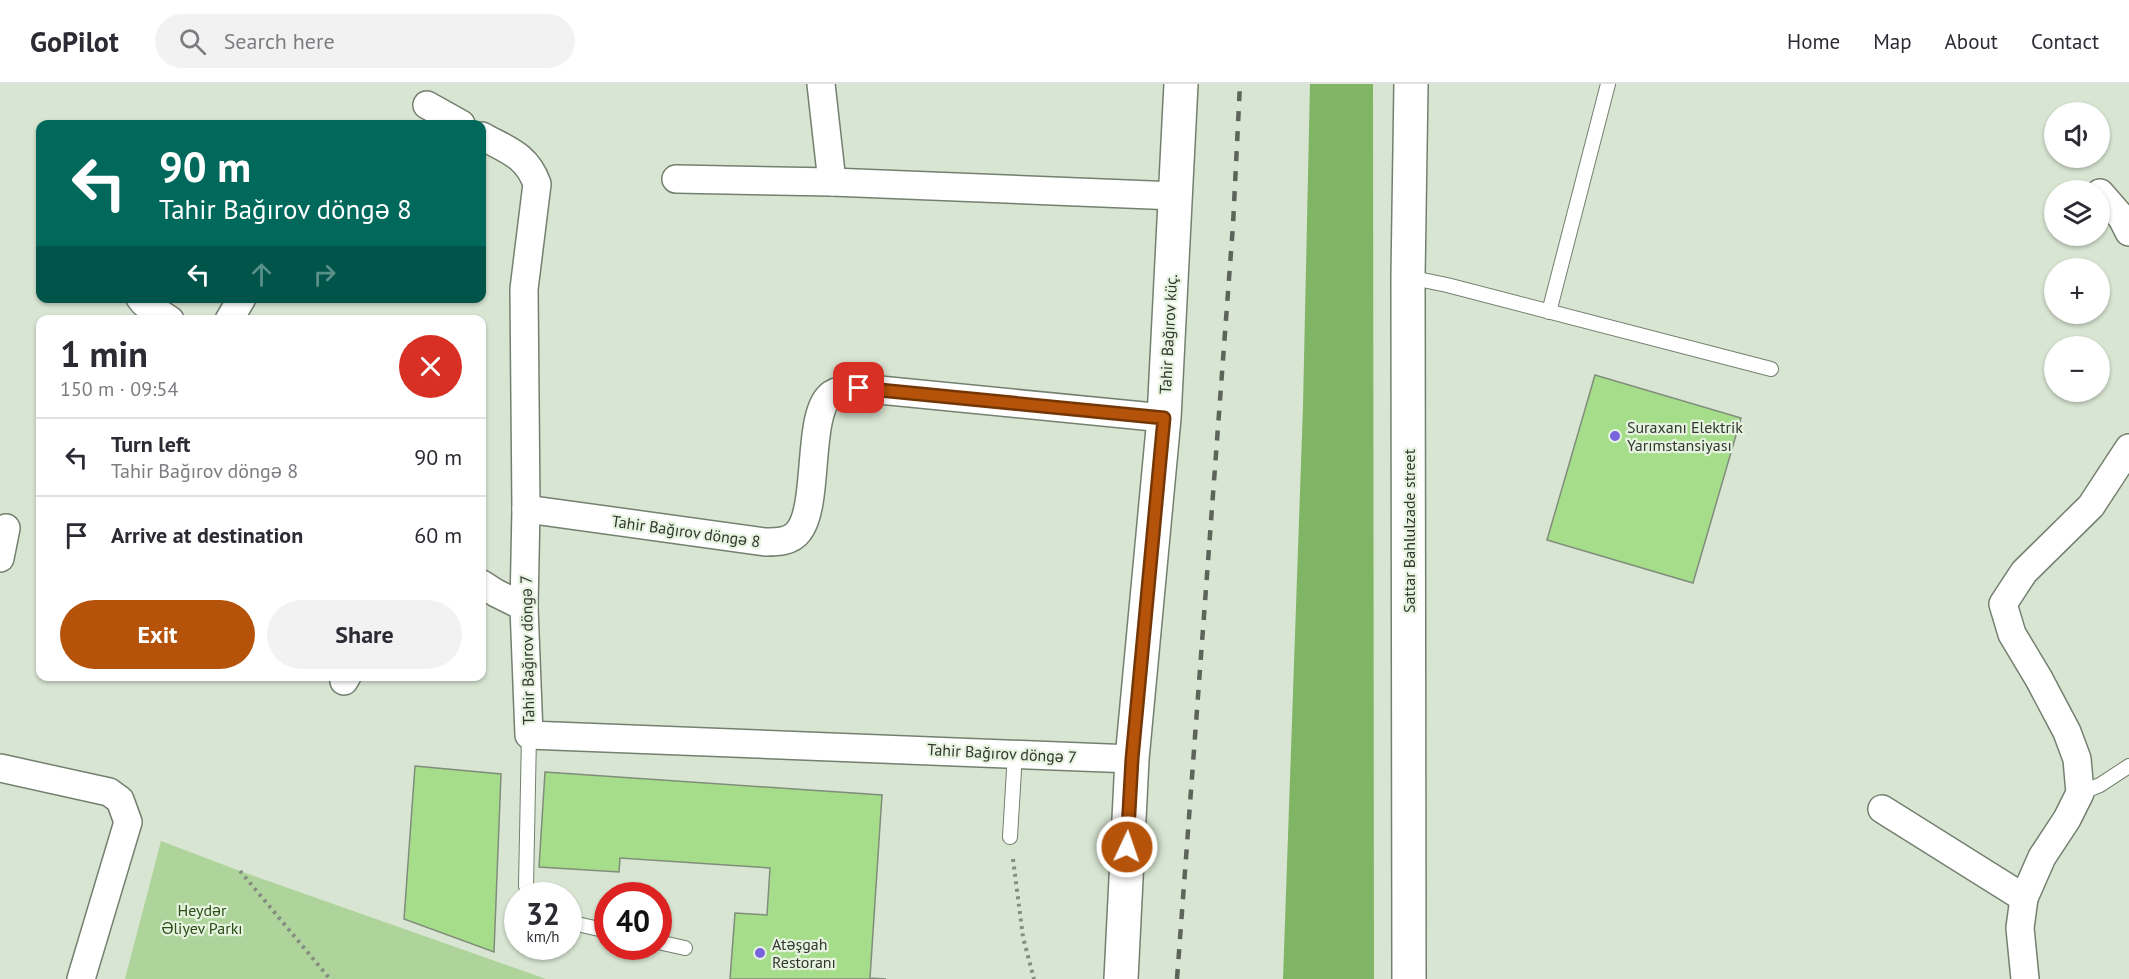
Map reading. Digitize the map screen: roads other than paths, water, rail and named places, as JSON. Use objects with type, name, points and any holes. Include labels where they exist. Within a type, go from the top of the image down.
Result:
[{"type":"street","points":[[821,84],[832,182]]},
{"type":"street","name":"Tahir Bağırov küç.","points":[[1121,979],[1132,759],[1164,418],[1181,84]]},
{"type":"street","name":"Sattar Bahlulzade street","points":[[1409,979],[1408,278],[1411,84]]},
{"type":"street","points":[[427,105],[454,120]]},
{"type":"street","name":"Tahir Bağırov döngə 7","points":[[486,138],[518,156],[532,168],[537,184],[524,289],[526,509],[524,607],[529,735],[1132,759]]},
{"type":"street","points":[[676,179],[832,182],[1176,196]]},
{"type":"street","points":[[2110,204],[2122,218],[2129,232]]},
{"type":"street","points":[[144,303],[162,315]]},
{"type":"street","name":"Tahir Bağırov döngə 8","points":[[526,509],[765,542],[785,541],[799,532],[807,510],[820,411],[830,395],[839,390],[859,388],[1164,418]]},
{"type":"street","points":[[2025,979],[2020,928],[2024,898],[2042,857],[2067,819],[2080,793],[2077,759],[2067,732],[2012,634],[2003,604],[2024,572],[2091,506],[2129,448]]},
{"type":"street","points":[[0,558],[6,528]]},
{"type":"street","points":[[486,587],[524,607]]},
{"type":"street","points":[[0,768],[109,792],[120,800],[128,822],[81,979]]},
{"type":"street","points":[[1882,809],[2024,898]]},
{"type":"lane","points":[[1549,312],[1608,84]]},
{"type":"lane","points":[[1408,278],[1447,285],[1771,369]]},
{"type":"lane","points":[[526,882],[529,735]]},
{"type":"lane","points":[[1010,837],[1015,753]]},
{"type":"lane","points":[[2080,793],[2100,785],[2129,766]]},
{"type":"lane","points":[[672,945],[685,948]]},
{"type":"railway","points":[[1177,979],[1233,225],[1240,84]]},
{"type":"place","name":"Suraxanı Elektrik Yarımstansiyası","points":[[1615,436]]},
{"type":"place","name":"Atəşgah Restoranı","points":[[760,953]]},
{"type":"park label","name":"Heydər Əliyev Parkı","points":[[202,919]]}]
